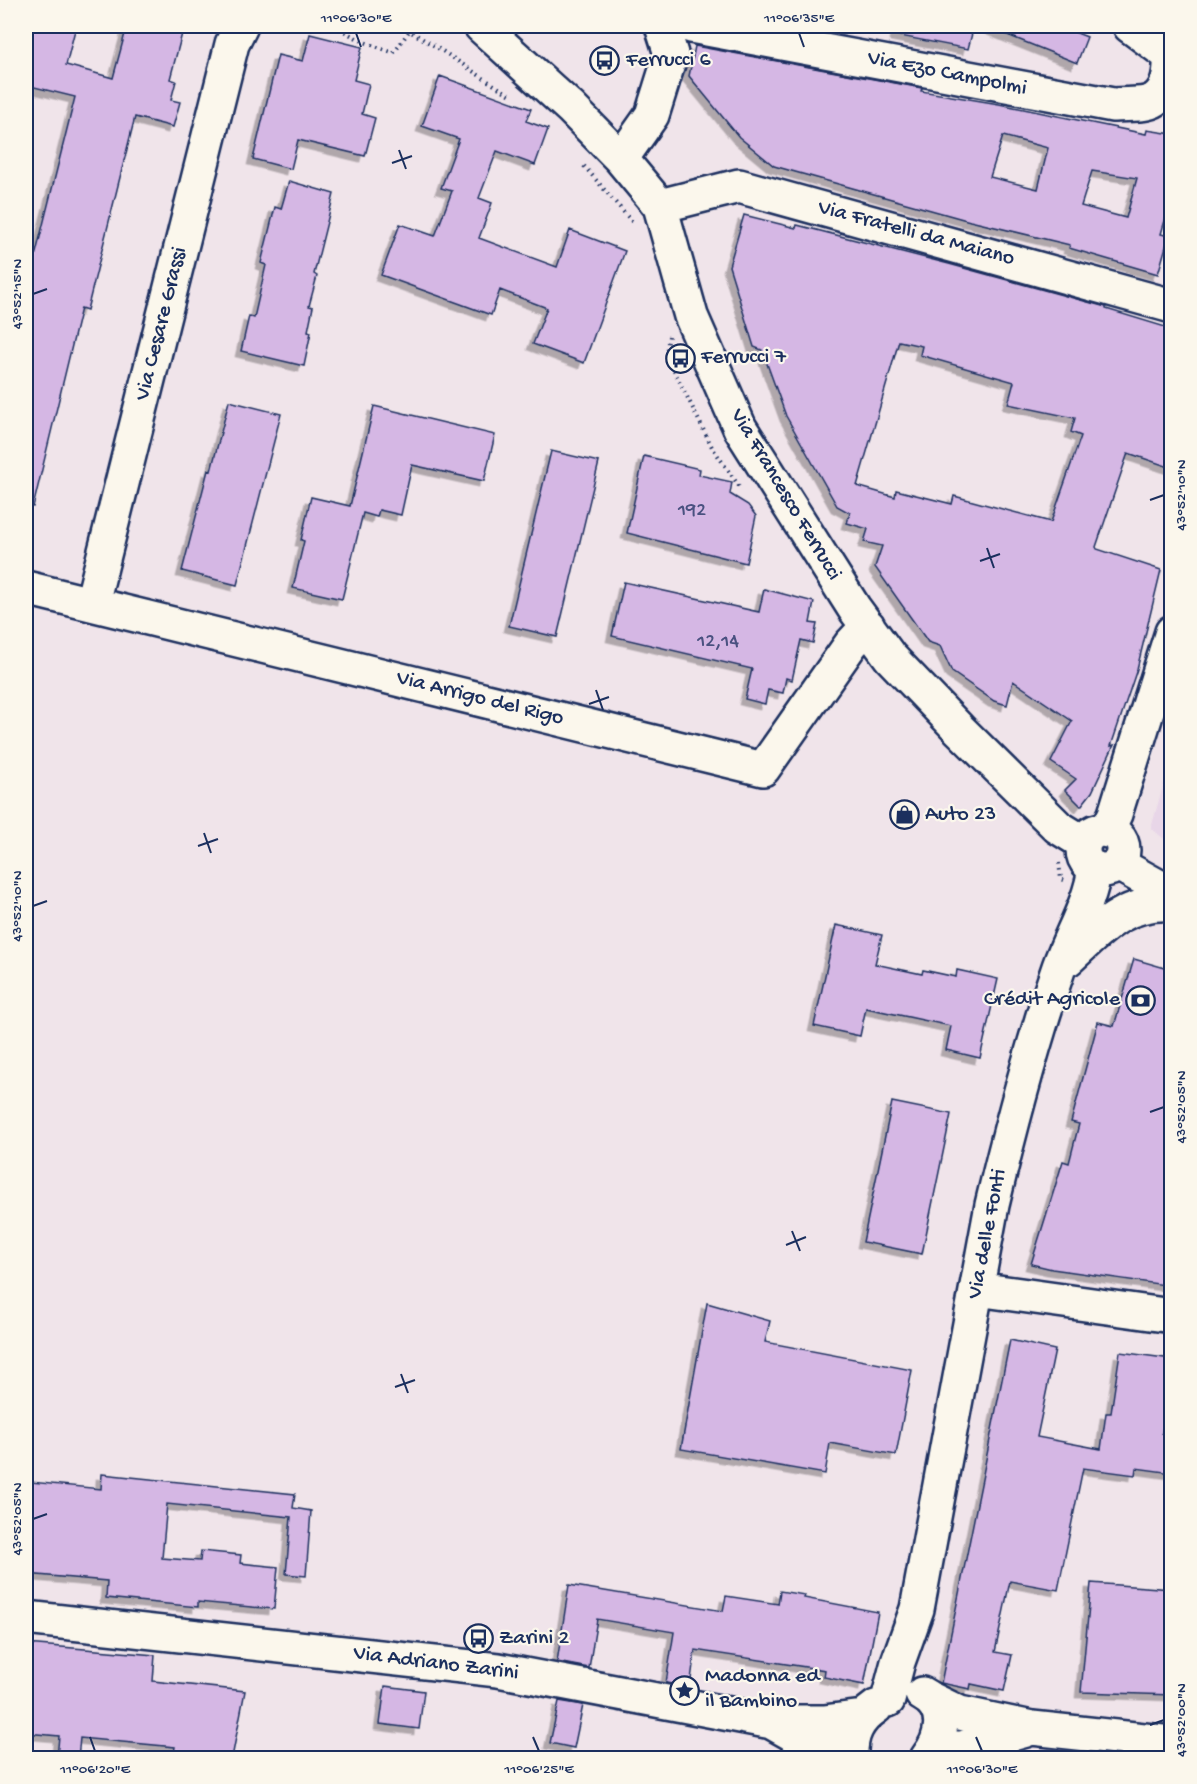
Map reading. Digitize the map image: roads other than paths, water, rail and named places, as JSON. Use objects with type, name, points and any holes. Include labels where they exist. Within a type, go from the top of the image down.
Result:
[{"type":"street","name":"Via Francesco Ferrucci","points":[[481,26],[571,108],[621,159],[660,206],[691,316],[740,428],[854,608],[893,660],[1058,827],[1172,894]]},
{"type":"street","points":[[621,159],[652,115],[668,64],[671,54],[662,26]]},
{"type":"street","name":"Via Ezo Campolmi","points":[[691,26],[1113,105],[1149,103],[1164,92],[1171,71],[1171,57]]},
{"type":"street","points":[[1130,26],[1171,57]]},
{"type":"street","name":"Via Cesare Grassi","points":[[92,603],[235,32]]},
{"type":"street","name":"Via Fratelli da Maiano","points":[[660,206],[739,186],[1172,306]]},
{"type":"street","name":"Via Arrigo del Rigo","points":[[26,588],[763,769],[851,644],[868,626]]},
{"type":"street","name":"Via delle Fonti","points":[[849,1758],[850,1744],[855,1729],[875,1708],[898,1662],[917,1609],[992,1205],[1006,1146],[1060,966],[1092,890],[1101,851],[1115,814],[1172,632]]},
{"type":"street","points":[[1060,966],[1108,922],[1123,912],[1138,907],[1172,904]]},
{"type":"street","points":[[977,1289],[1172,1316]]},
{"type":"street","name":"Via delle Fonti","points":[[917,1609],[926,1697],[940,1713],[941,1731],[930,1753]]},
{"type":"street","name":"Via Adriano Zarini","points":[[26,1618],[498,1670],[772,1722]]},
{"type":"street","points":[[772,1722],[824,1722],[875,1708],[905,1695],[926,1697],[960,1713],[1032,1728],[1172,1743]]},
{"type":"street","points":[[772,1722],[812,1745],[849,1758]]},
{"type":"street","points":[[930,1753],[962,1748],[1032,1728]]},
{"type":"place","name":"Ferrucci 6","points":[[605,61]]},
{"type":"place","name":"Ferrucci 7","points":[[680,358]]},
{"type":"place","name":"Auto 23","points":[[904,815]]},
{"type":"place","name":"Crédit Agricole","points":[[1141,1000]]},
{"type":"place","name":"Zarini 2","points":[[478,1639]]},
{"type":"place","name":"Madonna ed il Bambino","points":[[684,1690]]}]
